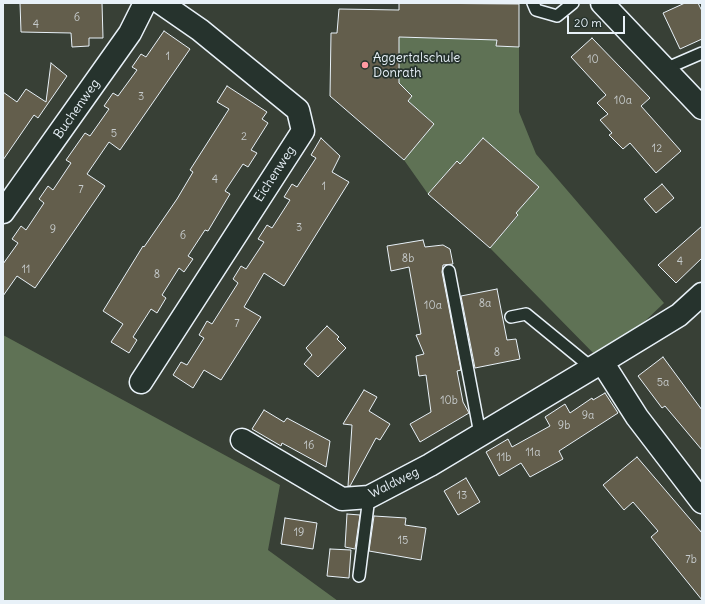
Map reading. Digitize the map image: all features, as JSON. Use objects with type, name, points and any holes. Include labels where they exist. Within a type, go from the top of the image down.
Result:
[{"type":"street","name":"Buchenweg","points":[[3,212],[130,33],[145,3]]},
{"type":"street","name":"Eichenweg","points":[[141,382],[303,131],[298,110],[200,30],[161,3]]},
{"type":"street","points":[[602,3],[702,108]]},
{"type":"street","name":"Waldweg","points":[[242,440],[342,499],[369,497],[430,464],[597,365],[678,315],[702,294]]},
{"type":"street","points":[[597,365],[702,502]]},
{"type":"lane","points":[[533,3],[536,10],[557,16],[573,3]]},
{"type":"lane","points":[[666,69],[702,53]]},
{"type":"lane","points":[[449,272],[480,434]]},
{"type":"lane","points":[[511,316],[526,314],[597,365]]},
{"type":"lane","points":[[359,576],[369,497]]},
{"type":"green space","points":[[399,37],[497,40],[496,46],[519,47],[519,112],[536,154],[664,303],[602,362],[490,248],[518,216],[516,213],[539,187],[483,138],[460,164],[456,162],[428,194],[404,160],[434,124],[408,101],[412,95],[399,83]]},
{"type":"green space","points":[[3,335],[280,485],[268,550],[338,601],[3,601]]},
{"type":"building","points":[[20,3],[102,3],[103,38],[89,38],[89,46],[72,47],[71,33],[21,32]]},
{"type":"building","name":"Aggertalschule Donrath","points":[[399,3],[519,4],[519,47],[496,46],[497,40],[399,37],[399,83],[412,96],[408,101],[434,124],[404,160],[330,96],[331,33],[337,33],[339,9],[399,10]]},
{"type":"building","points":[[685,3],[698,3],[702,11],[702,39],[680,49],[663,13]]},
{"type":"building","points":[[164,31],[190,49],[120,150],[109,142],[87,174],[105,186],[35,288],[17,276],[3,296],[3,264],[18,243],[12,239],[21,226],[26,230],[44,203],[39,199],[48,186],[53,190],[71,163],[66,160],[85,133],[90,136],[109,109],[104,106],[113,93],[118,96],[137,70],[132,67],[141,54],[146,57]]},
{"type":"building","points":[[592,38],[650,98],[641,106],[681,151],[656,173],[630,143],[623,149],[609,135],[612,133],[600,120],[608,114],[597,103],[606,95],[571,57]]},
{"type":"building","points":[[51,63],[67,76],[38,118],[34,115],[3,160],[3,92],[17,102],[26,89],[46,102]]},
{"type":"building","points":[[227,86],[267,112],[262,119],[268,123],[251,150],[257,153],[248,167],[243,164],[225,191],[230,194],[208,231],[205,230],[188,256],[193,259],[184,272],[179,268],[162,295],[166,298],[157,313],[151,309],[133,337],[137,340],[129,353],[111,342],[123,324],[103,311],[143,246],[144,247],[177,199],[193,172],[190,170],[229,109],[217,102]]},
{"type":"building","points":[[321,138],[340,156],[332,172],[349,182],[284,286],[264,273],[244,307],[261,317],[221,380],[204,370],[193,388],[173,375],[181,362],[187,365],[204,338],[199,335],[207,321],[212,324],[238,283],[233,279],[241,266],[246,269],[264,242],[258,239],[267,225],[272,228],[290,200],[284,197],[292,184],[297,187],[316,158],[311,155]]},
{"type":"building","points":[[483,138],[539,187],[516,213],[518,215],[490,248],[428,194],[457,161],[460,164]]},
{"type":"building","points":[[662,184],[674,198],[656,213],[644,199]]},
{"type":"building","points":[[702,226],[702,258],[676,283],[658,265]]},
{"type":"building","points":[[423,240],[425,247],[443,245],[450,249],[453,264],[443,265],[442,272],[461,370],[457,371],[463,402],[469,413],[420,442],[410,424],[431,412],[426,375],[419,376],[416,356],[424,354],[416,335],[421,334],[409,267],[391,271],[387,246]]},
{"type":"building","points":[[497,289],[507,340],[516,339],[520,359],[475,368],[461,296]]},
{"type":"building","points":[[327,326],[339,337],[337,339],[346,348],[318,377],[304,364],[312,355],[306,348]]},
{"type":"building","points":[[663,357],[702,410],[702,450],[665,406],[662,408],[638,376]]},
{"type":"building","points":[[364,390],[377,397],[369,411],[390,424],[380,440],[376,438],[350,486],[348,486],[352,425],[343,424]]},
{"type":"building","points":[[605,393],[618,413],[559,451],[563,459],[530,477],[521,463],[499,476],[486,452],[508,439],[512,447],[550,426],[545,417],[565,404],[570,413],[592,398],[593,400]]},
{"type":"building","points":[[264,410],[284,422],[287,418],[330,441],[326,467],[282,443],[281,446],[252,429]]},
{"type":"building","points":[[637,457],[702,533],[702,600],[651,537],[658,531],[633,502],[624,510],[603,485]]},
{"type":"building","points":[[466,478],[480,502],[458,515],[444,491]]},
{"type":"building","points":[[347,514],[360,515],[355,549],[345,547]]},
{"type":"building","points":[[374,516],[406,518],[405,525],[426,528],[421,560],[369,551]]},
{"type":"building","points":[[285,518],[317,523],[313,549],[281,544]]},
{"type":"building","points":[[330,549],[351,550],[349,578],[327,576]]},
{"type":"place","name":"Aggertalschule Donrath","points":[[365,65]]}]
